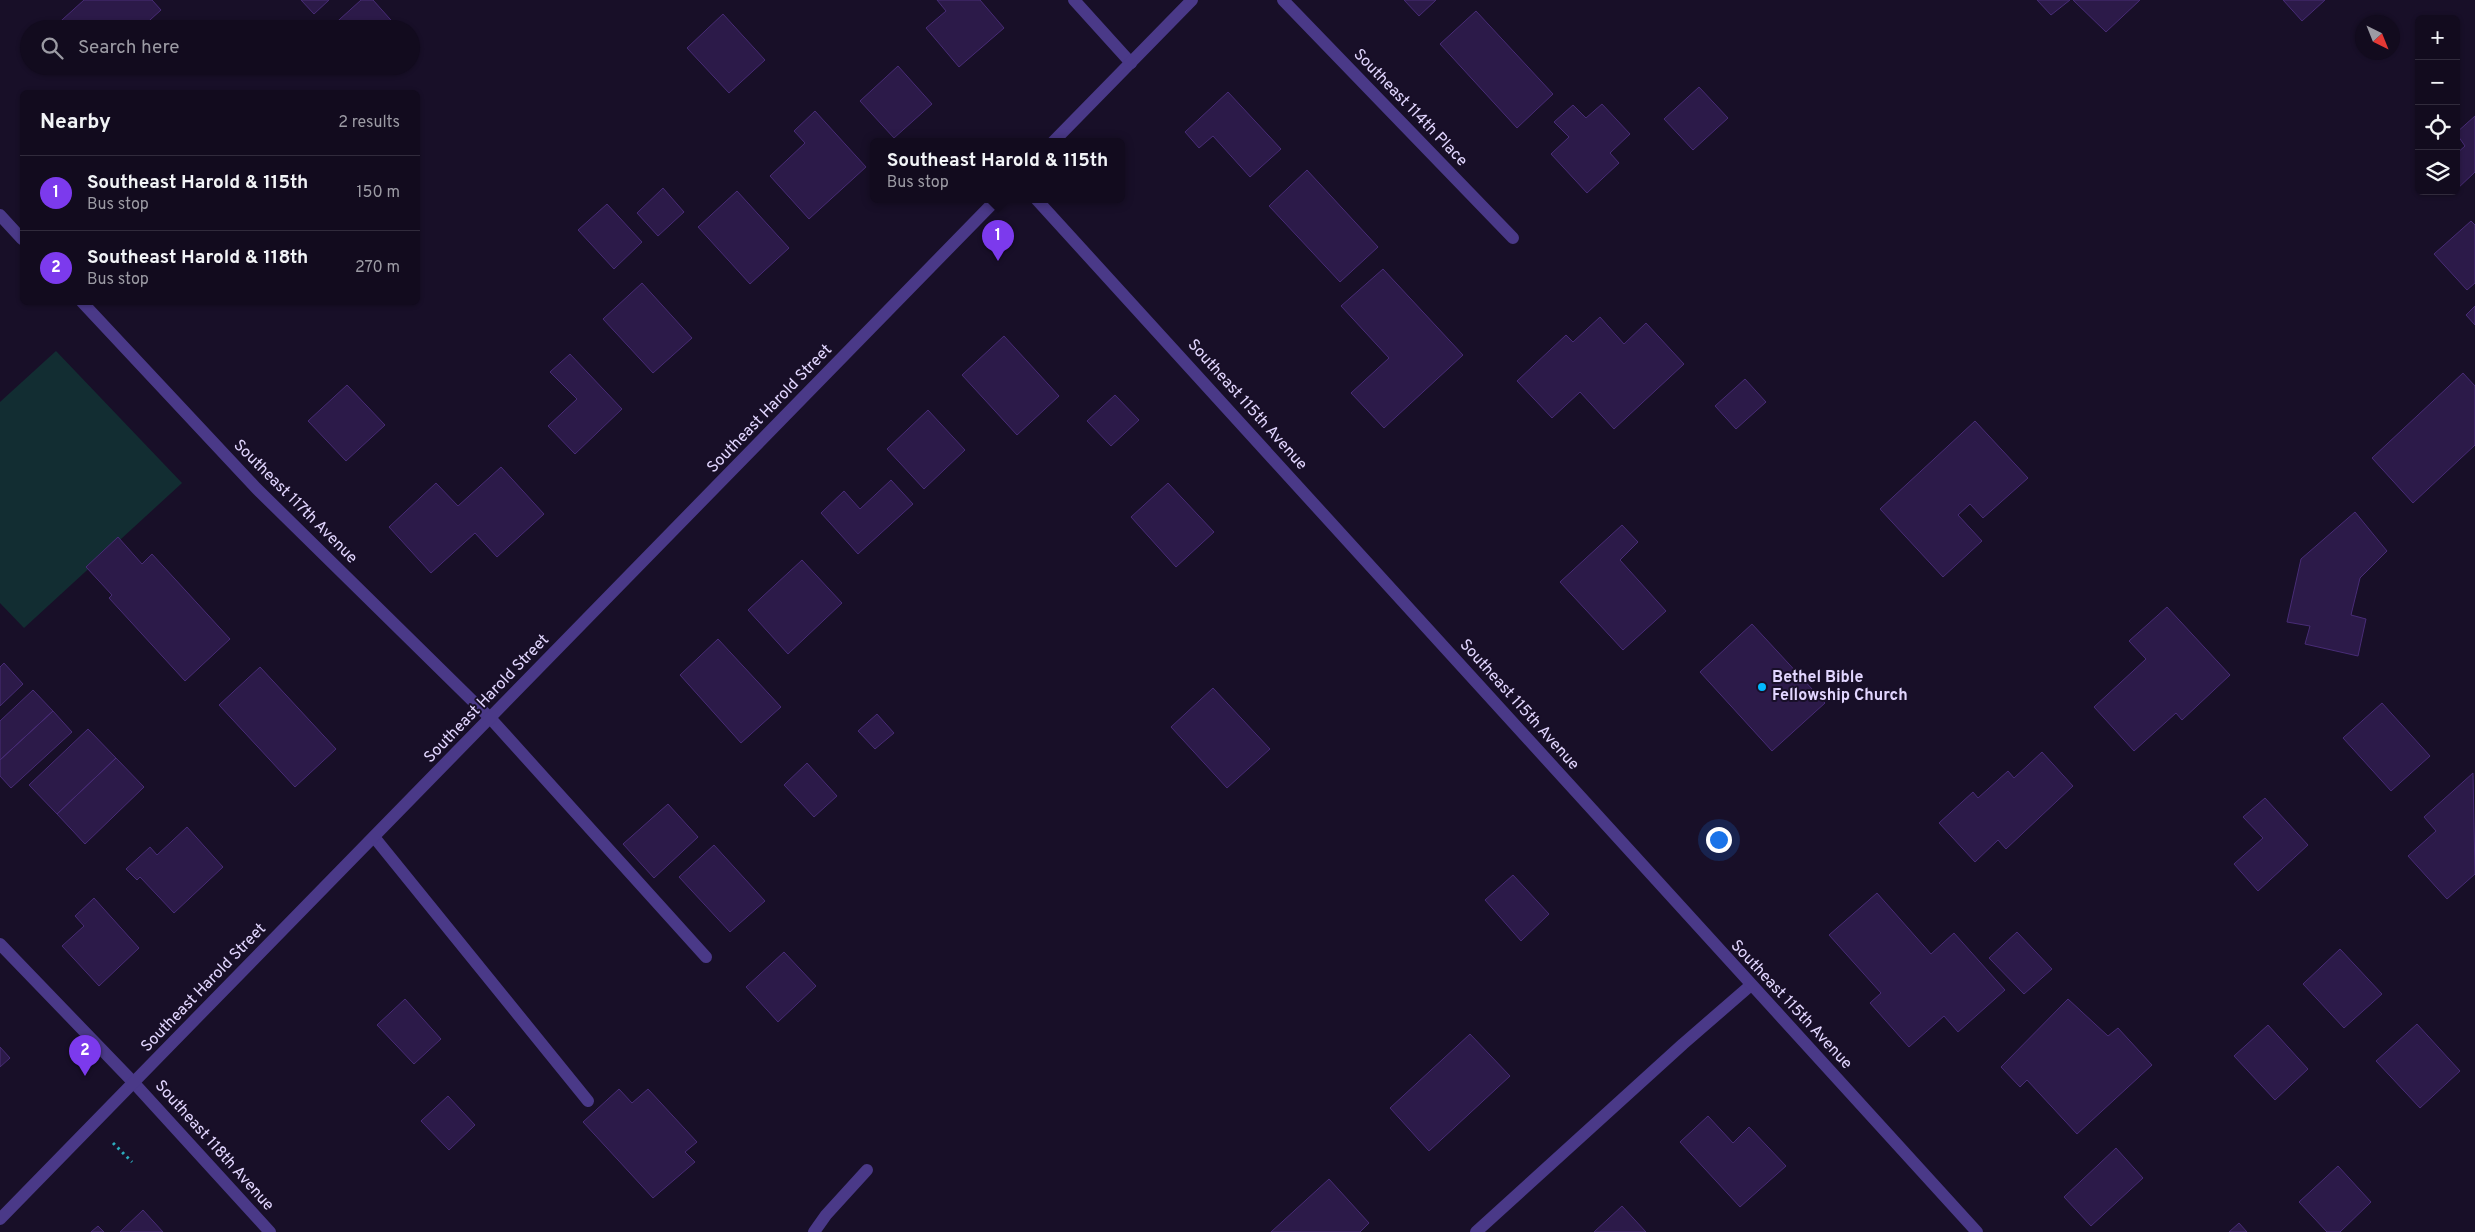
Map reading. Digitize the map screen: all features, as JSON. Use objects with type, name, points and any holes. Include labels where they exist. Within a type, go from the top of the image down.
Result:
[{"type":"street","points":[[1074,0],[1131,63]]},
{"type":"street","points":[[1057,138],[1192,0]]},
{"type":"street","name":"Southeast 114th Place","points":[[1283,0],[1513,238]]},
{"type":"street","name":"Southeast Harold Street","points":[[0,1220],[993,203]]},
{"type":"street","name":"Southeast 115th Avenue","points":[[1040,203],[1977,1232]]},
{"type":"street","points":[[0,215],[20,237]]},
{"type":"street","name":"Southeast 117th Avenue","points":[[85,305],[256,488],[491,719],[706,957]]},
{"type":"street","points":[[374,837],[588,1101]]},
{"type":"street","name":"Southeast 118th Avenue","points":[[0,944],[134,1082],[270,1232]]},
{"type":"street","points":[[1476,1232],[1682,1044],[1751,985]]},
{"type":"street","points":[[814,1232],[826,1215],[867,1170]]},
{"type":"green space","points":[[56,351],[182,483],[24,628],[0,603],[0,402]]},
{"type":"building","points":[[84,0],[152,0],[161,10],[150,20],[62,20]]},
{"type":"building","points":[[301,0],[329,0],[314,14]]},
{"type":"building","points":[[361,0],[373,0],[391,20],[339,20]]},
{"type":"building","points":[[937,0],[980,0],[1004,28],[959,67],[926,28],[946,11]]},
{"type":"building","points":[[1404,0],[1436,0],[1419,16]]},
{"type":"building","points":[[2037,0],[2070,0],[2051,15]]},
{"type":"building","points":[[2073,0],[2140,0],[2106,32]]},
{"type":"building","points":[[2283,0],[2325,0],[2302,21]]},
{"type":"building","points":[[1476,11],[1553,94],[1517,128],[1440,44]]},
{"type":"building","points":[[723,14],[765,60],[729,93],[687,48]]},
{"type":"building","points":[[898,66],[932,104],[894,138],[860,101]]},
{"type":"building","points":[[1699,87],[1728,118],[1693,150],[1664,119]]},
{"type":"building","points":[[1228,92],[1281,149],[1250,177],[1213,136],[1199,148],[1185,132]]},
{"type":"building","points":[[1602,104],[1630,134],[1610,153],[1619,163],[1587,193],[1551,154],[1569,137],[1554,122],[1573,105],[1586,118]]},
{"type":"building","points":[[815,111],[866,167],[809,219],[770,176],[805,143],[794,131]]},
{"type":"building","points":[[2475,116],[2475,172],[2460,186],[2460,150],[2465,146],[2460,139],[2460,129]]},
{"type":"building","points":[[1307,170],[1378,247],[1340,282],[1269,206]]},
{"type":"building","points":[[663,188],[684,212],[658,236],[637,213]]},
{"type":"building","points":[[737,191],[789,248],[750,284],[698,227]]},
{"type":"building","points":[[607,204],[642,242],[614,269],[578,230]]},
{"type":"building","points":[[2471,221],[2475,225],[2475,283],[2467,290],[2434,254]]},
{"type":"building","points":[[1383,269],[1463,355],[1384,428],[1351,393],[1389,358],[1341,306]]},
{"type":"building","points":[[642,283],[692,338],[653,373],[603,319]]},
{"type":"building","points":[[2475,306],[2475,325],[2466,315]]},
{"type":"building","points":[[1600,317],[1624,344],[1646,323],[1684,364],[1614,429],[1580,392],[1552,418],[1517,381],[1566,335],[1573,342]]},
{"type":"building","points":[[1004,336],[1059,396],[1017,435],[962,375]]},
{"type":"building","points":[[570,354],[622,409],[575,454],[548,426],[577,399],[550,372]]},
{"type":"building","points":[[2463,373],[2475,386],[2475,445],[2413,503],[2372,458]]},
{"type":"building","points":[[1745,379],[1766,402],[1736,429],[1715,406]]},
{"type":"building","points":[[347,385],[385,425],[346,461],[308,421]]},
{"type":"building","points":[[1115,395],[1139,420],[1111,446],[1087,421]]},
{"type":"building","points":[[928,410],[965,450],[924,489],[887,449]]},
{"type":"building","points":[[1975,421],[2028,478],[1983,518],[1970,504],[1958,515],[1982,541],[1943,577],[1880,509]]},
{"type":"building","points":[[501,467],[544,514],[497,557],[475,533],[431,573],[389,527],[436,483],[458,506]]},
{"type":"building","points":[[891,480],[913,504],[858,554],[821,513],[844,491],[860,509]]},
{"type":"building","points":[[1168,483],[1214,532],[1176,567],[1131,517]]},
{"type":"building","points":[[2355,512],[2387,551],[2360,578],[2351,615],[2366,619],[2358,656],[2305,644],[2310,626],[2287,622],[2301,559]]},
{"type":"building","points":[[1622,525],[1638,542],[1620,560],[1666,611],[1623,650],[1560,582]]},
{"type":"building","points":[[118,537],[142,564],[152,554],[230,639],[185,681],[109,598],[112,595],[86,567]]},
{"type":"building","points":[[802,560],[842,603],[788,654],[748,610]]},
{"type":"building","points":[[2167,607],[2230,675],[2182,720],[2176,713],[2134,751],[2094,707],[2146,659],[2129,641]]},
{"type":"building","name":"Bethel Bible Fellowship Church","points":[[1752,624],[1825,703],[1772,751],[1700,672]]},
{"type":"building","points":[[718,639],[781,707],[741,743],[680,675]]},
{"type":"building","points":[[4,663],[23,684],[0,706],[0,667]]},
{"type":"building","points":[[260,667],[336,749],[295,787],[219,705]]},
{"type":"building","points":[[1213,688],[1270,749],[1227,788],[1171,727]]},
{"type":"building","points":[[33,690],[53,711],[0,760],[0,721]]},
{"type":"building","points":[[2382,703],[2430,756],[2391,791],[2343,738]]},
{"type":"building","points":[[53,711],[72,732],[11,788],[0,776],[0,760]]},
{"type":"building","points":[[877,714],[894,733],[875,749],[858,731]]},
{"type":"building","points":[[88,729],[116,758],[57,814],[29,785]]},
{"type":"building","points":[[2042,752],[2073,786],[2006,849],[1998,840],[1975,862],[1939,823],[1973,792],[1978,798],[2008,771],[2014,778]]},
{"type":"building","points":[[116,758],[144,787],[85,844],[57,814]]},
{"type":"building","points":[[807,763],[837,796],[814,817],[784,785]]},
{"type":"building","points":[[2473,773],[2475,874],[2447,899],[2408,856],[2436,831],[2424,817]]},
{"type":"building","points":[[2265,798],[2308,845],[2258,891],[2234,864],[2263,838],[2243,817]]},
{"type":"building","points":[[668,804],[698,837],[654,878],[623,844]]},
{"type":"building","points":[[187,827],[223,867],[174,913],[140,877],[137,880],[126,869],[150,847],[157,855]]},
{"type":"building","points":[[714,845],[765,901],[730,932],[679,877]]},
{"type":"building","points":[[1513,875],[1549,914],[1521,941],[1485,900]]},
{"type":"building","points":[[1877,893],[1931,954],[1954,933],[2005,990],[1958,1032],[1944,1016],[1909,1047],[1870,1003],[1881,993],[1829,935]]},
{"type":"building","points":[[94,898],[139,948],[99,986],[62,946],[84,926],[75,916]]},
{"type":"building","points":[[2017,932],[2052,969],[2024,994],[1989,958]]},
{"type":"building","points":[[2340,949],[2382,994],[2344,1028],[2303,984]]},
{"type":"building","points":[[784,952],[816,986],[778,1022],[746,987]]},
{"type":"building","points":[[405,999],[441,1039],[414,1064],[377,1025]]},
{"type":"building","points":[[2068,999],[2108,1036],[2118,1028],[2152,1065],[2077,1134],[2027,1080],[2020,1087],[2001,1067]]},
{"type":"building","points":[[2417,1024],[2460,1071],[2420,1108],[2376,1061]]},
{"type":"building","points":[[2268,1025],[2308,1069],[2275,1100],[2234,1056]]},
{"type":"building","points":[[1470,1034],[1510,1076],[1429,1151],[1390,1108]]},
{"type":"building","points":[[0,1047],[10,1058],[0,1067]]},
{"type":"building","points":[[619,1089],[632,1103],[648,1089],[697,1142],[685,1152],[695,1162],[653,1198],[583,1122]]},
{"type":"building","points":[[448,1096],[475,1125],[449,1150],[421,1121]]},
{"type":"building","points":[[1708,1116],[1733,1143],[1749,1127],[1786,1166],[1740,1207],[1680,1142]]},
{"type":"building","points":[[2116,1148],[2143,1178],[2091,1226],[2064,1197]]},
{"type":"building","points":[[2338,1166],[2371,1202],[2340,1232],[2327,1232],[2299,1202]]},
{"type":"building","points":[[1329,1179],[1369,1223],[1360,1232],[1271,1232]]},
{"type":"building","points":[[1622,1206],[1646,1232],[1594,1232]]},
{"type":"building","points":[[143,1210],[163,1232],[120,1232]]},
{"type":"building","points":[[2239,1223],[2247,1232],[2229,1232]]},
{"type":"building","points":[[98,1226],[104,1232],[91,1232]]},
{"type":"place","name":"Southeast Harold & 115th","points":[[998,261]]},
{"type":"place","name":"Bethel Bible Fellowship Church","points":[[1762,687]]},
{"type":"place","name":"Southeast Harold & 118th","points":[[85,1076]]}]
